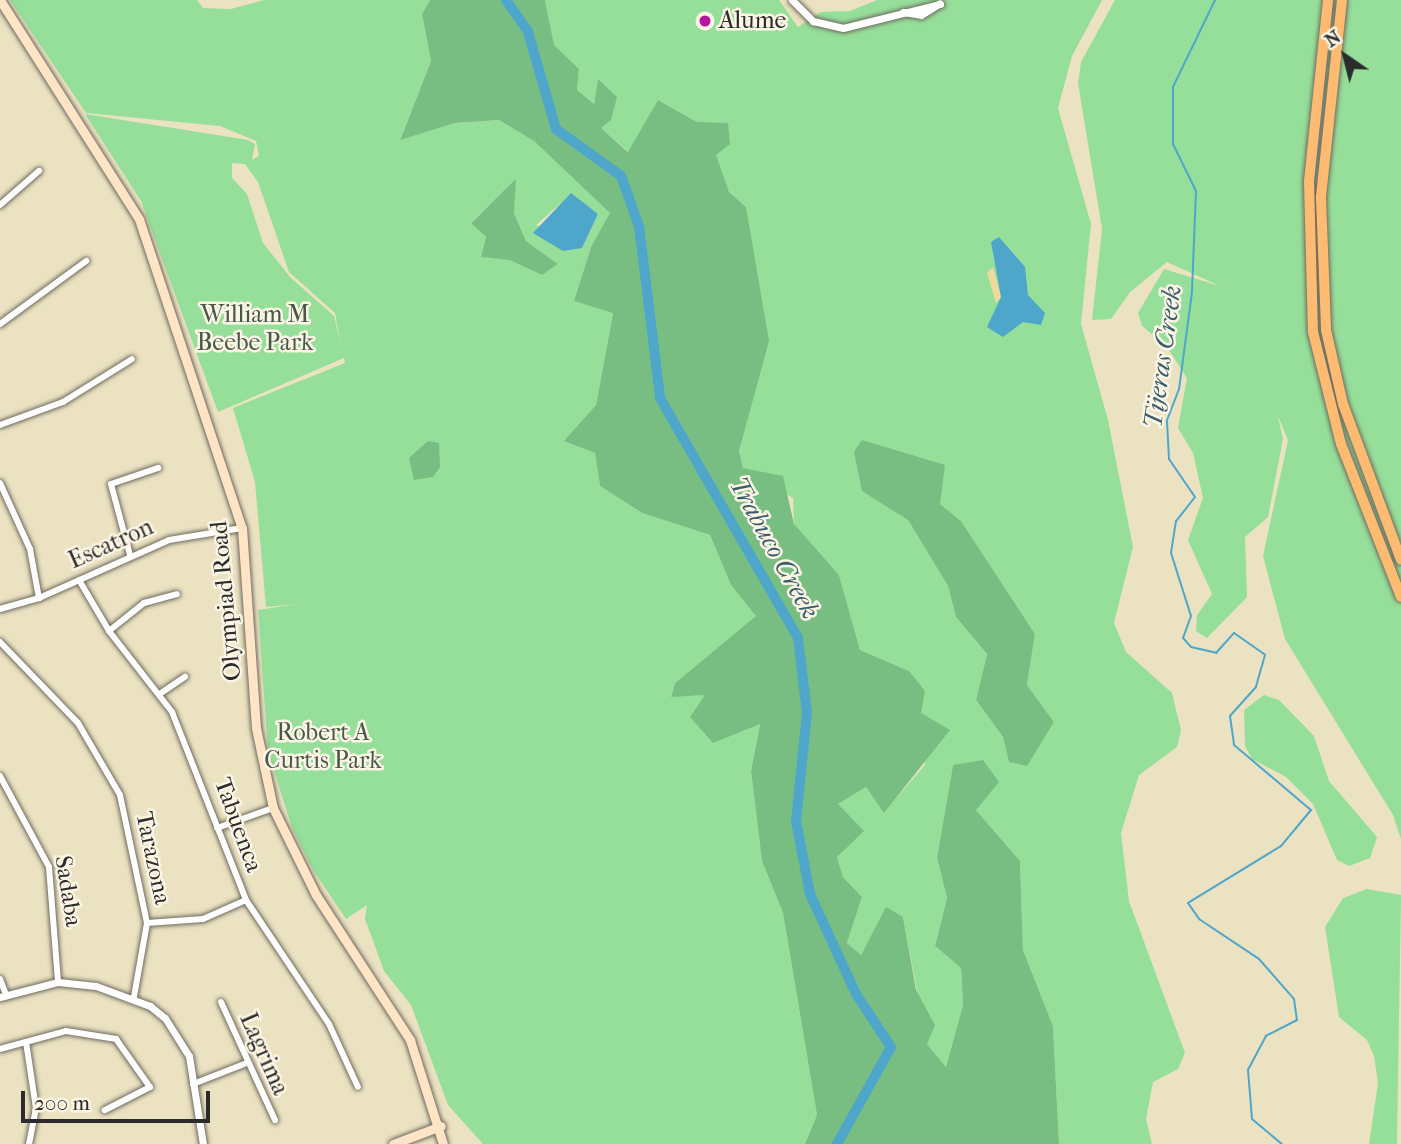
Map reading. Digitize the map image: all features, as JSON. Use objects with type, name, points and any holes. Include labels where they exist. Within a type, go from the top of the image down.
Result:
[{"type":"main road","name":"Olympiad Road","points":[[0,0],[139,219],[242,528],[256,728],[273,808],[316,895],[410,1040],[441,1126],[443,1144]]},
{"type":"main road","points":[[1328,0],[1307,216],[1313,332],[1341,444],[1401,597]]},
{"type":"main road","points":[[1342,0],[1321,198],[1326,330],[1347,416],[1401,560]]},
{"type":"main road","points":[[393,1144],[441,1126]]},
{"type":"street","points":[[792,0],[813,21],[843,28],[942,2]]},
{"type":"street","points":[[0,205],[39,171]]},
{"type":"street","points":[[0,324],[86,261]]},
{"type":"street","points":[[0,425],[62,402],[132,359]]},
{"type":"street","points":[[130,555],[111,484],[158,468]]},
{"type":"street","points":[[0,483],[30,549],[39,598]]},
{"type":"street","name":"Escatron","points":[[0,609],[39,598],[130,555],[169,540],[242,528]]},
{"type":"street","name":"Tabuenca","points":[[79,580],[108,631],[161,693],[246,900],[330,1024],[358,1087]]},
{"type":"street","points":[[108,631],[144,603],[177,594]]},
{"type":"street","name":"Tarazona","points":[[0,642],[78,723],[104,762],[131,828],[147,923],[134,997]]},
{"type":"street","points":[[161,693],[186,677]]},
{"type":"street","name":"Sadaba","points":[[0,776],[49,867],[58,982]]},
{"type":"street","points":[[217,828],[273,808]]},
{"type":"street","points":[[147,923],[203,919],[246,900]]},
{"type":"street","points":[[0,979],[3,996],[58,982],[134,997],[178,1035],[193,1084],[203,1144]]},
{"type":"street","name":"Lagrima","points":[[220,1002],[244,1064],[275,1121]]},
{"type":"street","points":[[0,1049],[84,1029],[130,1049],[150,1087],[105,1110]]},
{"type":"street","points":[[26,1042],[36,1108],[29,1144]]},
{"type":"street","points":[[193,1084],[244,1064]]},
{"type":"green space","points":[[10,0],[197,0],[203,8],[231,9],[264,0],[430,0],[422,14],[431,61],[400,139],[455,123],[499,120],[534,141],[611,213],[591,247],[574,301],[613,312],[596,405],[565,441],[595,453],[600,486],[642,513],[710,535],[731,585],[757,616],[675,683],[671,696],[705,695],[760,723],[751,771],[762,861],[783,913],[817,1115],[805,1144],[483,1144],[448,1105],[411,1005],[384,971],[365,919],[367,905],[346,919],[313,870],[292,828],[268,751],[258,610],[296,604],[266,607],[255,482],[233,408],[345,363],[344,358],[218,412],[141,201],[85,114],[248,140],[255,144],[252,160],[259,156],[256,141],[220,126],[86,113]],"holes":[[[232,163],[245,164],[258,182],[289,272],[335,313],[340,342],[334,316],[290,277],[263,243],[247,194],[232,178]],[[515,181],[514,213],[526,241],[558,264],[542,275],[510,259],[481,257],[486,237],[471,222]],[[568,197],[598,214],[582,248],[536,225]]]},
{"type":"green space","points":[[430,0],[545,0],[554,45],[579,69],[577,90],[594,104],[598,79],[617,97],[611,120],[601,128],[628,152],[658,100],[697,122],[728,123],[730,144],[716,155],[729,192],[746,207],[769,341],[739,451],[743,468],[783,476],[794,524],[839,575],[860,650],[909,671],[925,691],[921,713],[950,730],[884,813],[866,787],[838,804],[864,831],[837,857],[843,877],[862,897],[847,943],[861,955],[886,907],[903,917],[916,990],[935,1025],[927,1044],[946,1067],[963,1005],[961,968],[935,946],[947,898],[937,858],[953,765],[983,760],[999,782],[976,810],[1020,861],[1023,950],[1053,1026],[1059,1144],[805,1144],[817,1115],[783,913],[762,861],[751,771],[760,724],[713,743],[690,717],[705,695],[671,697],[675,683],[756,616],[731,585],[710,535],[642,513],[600,486],[595,453],[564,441],[596,405],[613,313],[574,301],[591,247],[610,213],[534,141],[499,120],[455,123],[400,140],[431,61],[422,14]]},
{"type":"green space","points":[[545,0],[779,0],[798,27],[821,12],[850,11],[877,0],[1102,0],[1072,56],[1058,108],[1091,224],[1081,324],[1108,420],[1133,547],[1114,623],[1126,652],[1172,693],[1181,730],[1177,747],[1139,775],[1121,833],[1129,901],[1185,1053],[1178,1069],[1153,1082],[1146,1119],[1152,1144],[1059,1144],[1053,1026],[1023,950],[1020,861],[976,810],[953,765],[937,858],[947,898],[935,946],[961,968],[963,1005],[946,1067],[927,1044],[903,917],[886,908],[861,955],[847,943],[862,897],[843,877],[837,857],[837,804],[866,787],[884,812],[925,765],[909,671],[860,650],[839,575],[804,541],[794,524],[793,498],[743,468],[739,451],[752,398],[746,207],[729,192],[697,122],[658,100],[629,152],[601,128],[598,79],[594,104],[577,90],[579,69],[554,46]],"holes":[[[940,504],[961,521],[1035,634],[1027,685],[1054,722],[1009,761],[1003,737],[976,700],[987,654],[956,617],[948,586],[908,520]]]},
{"type":"green space","points":[[1115,0],[1401,0],[1401,839],[1393,815],[1285,639],[1263,556],[1288,440],[1278,416],[1283,439],[1268,517],[1245,537],[1247,597],[1207,638],[1196,631],[1197,615],[1212,594],[1188,540],[1203,498],[1193,453],[1178,428],[1187,378],[1167,347],[1142,326],[1138,313],[1164,269],[1220,286],[1167,262],[1130,292],[1111,319],[1092,320],[1102,229],[1078,83],[1081,62]]},
{"type":"green space","points":[[516,179],[514,213],[526,241],[558,264],[542,275],[510,260],[481,257],[486,237],[471,223]]},
{"type":"green space","points":[[862,440],[945,465],[940,504],[961,521],[1035,634],[1027,685],[1054,722],[1027,766],[1009,762],[1003,737],[976,700],[987,654],[956,617],[948,586],[908,520],[862,491],[854,452]]},
{"type":"green space","points":[[428,441],[439,443],[440,467],[433,477],[414,480],[409,458]]},
{"type":"green space","points":[[1264,695],[1279,700],[1314,736],[1329,781],[1377,837],[1370,858],[1349,866],[1337,860],[1313,804],[1286,777],[1252,759],[1245,746],[1244,710]]},
{"type":"green space","points":[[1367,889],[1401,895],[1397,1144],[1369,1144],[1378,1083],[1374,1056],[1367,1040],[1339,1017],[1325,927],[1343,898]]},
{"type":"sand","points":[[993,267],[1001,297],[996,303],[987,273]]},
{"type":"water","points":[[571,193],[598,214],[582,248],[563,251],[533,233]]},
{"type":"water","points":[[999,237],[1025,267],[1028,295],[1045,313],[1041,325],[1023,322],[1003,337],[987,327],[1001,297],[991,242]]},
{"type":"waterway","name":"Trabuco Creek","points":[[506,0],[528,32],[556,129],[621,176],[639,226],[660,398],[798,638],[807,713],[796,821],[810,894],[856,994],[891,1047],[837,1144]]},
{"type":"waterway","name":"Tijeras Creek","points":[[1215,0],[1173,87],[1173,144],[1196,191],[1192,292],[1179,389],[1167,421],[1169,459],[1195,497],[1176,521],[1171,553],[1191,616],[1183,638],[1191,647],[1216,653],[1234,633],[1265,655],[1256,687],[1230,716],[1234,745],[1311,810],[1281,846],[1188,903],[1199,919],[1259,959],[1294,999],[1297,1020],[1266,1036],[1248,1070],[1252,1119],[1282,1144]]},
{"type":"place","name":"Alume","points":[[705,21]]},
{"type":"park label","name":"William M Beebe Park","points":[[255,329]]},
{"type":"park label","name":"Robert A Curtis Park","points":[[323,747]]}]
